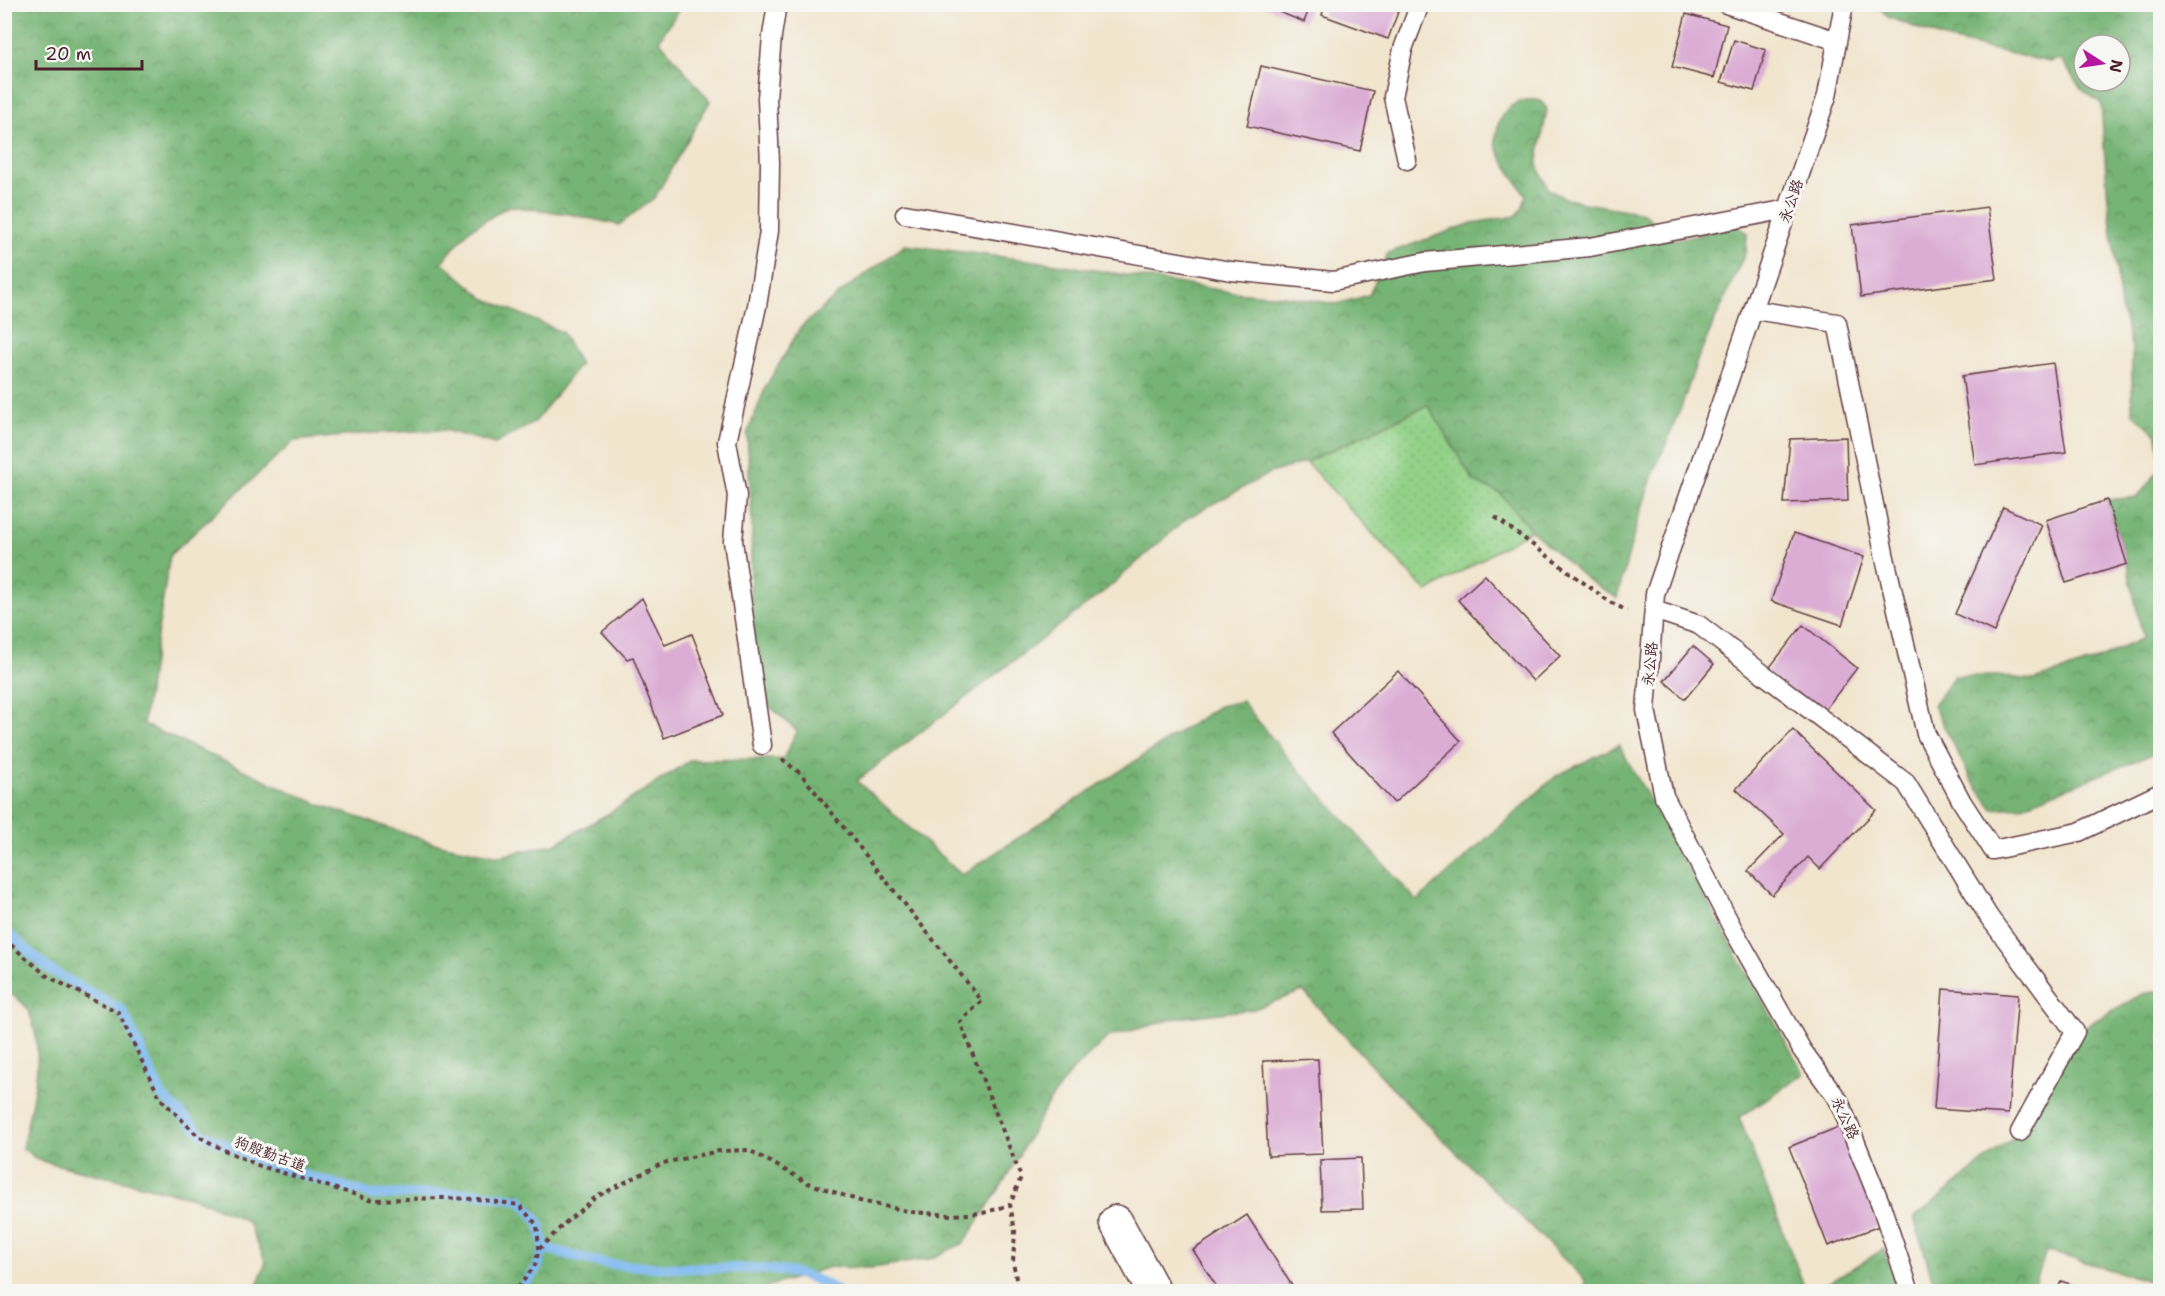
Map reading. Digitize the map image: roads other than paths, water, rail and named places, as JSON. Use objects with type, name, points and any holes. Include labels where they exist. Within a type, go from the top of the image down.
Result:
[{"type":"street","points":[[1116,1222],[1154,1292]]},
{"type":"lane","points":[[762,745],[733,541],[736,496],[727,442],[757,306],[769,231],[770,164],[767,98],[777,4]]},
{"type":"lane","points":[[1407,160],[1393,97],[1403,49],[1420,4]]},
{"type":"lane","points":[[1726,4],[1837,41]]},
{"type":"lane","name":"永公路","points":[[1844,4],[1827,96],[1655,594],[1646,710],[1664,796],[1734,931],[1802,1050],[1839,1101],[1881,1205],[1910,1292]]},
{"type":"lane","points":[[905,214],[1231,271],[1333,281],[1425,262],[1590,247],[1788,209]]},
{"type":"lane","points":[[1754,310],[1837,322],[1886,558],[1926,734],[1962,802],[1993,850],[2079,832],[2160,793]]},
{"type":"lane","points":[[1654,610],[1699,625],[1906,783],[1989,917],[2075,1032],[2020,1132]]},
{"type":"waterway","points":[[4,930],[50,970],[122,1010],[162,1096],[201,1133],[261,1162],[372,1195],[475,1193],[521,1200],[540,1224],[544,1248],[538,1267],[519,1292]]},
{"type":"waterway","points":[[544,1248],[611,1264],[785,1271],[822,1282],[838,1292]]}]
